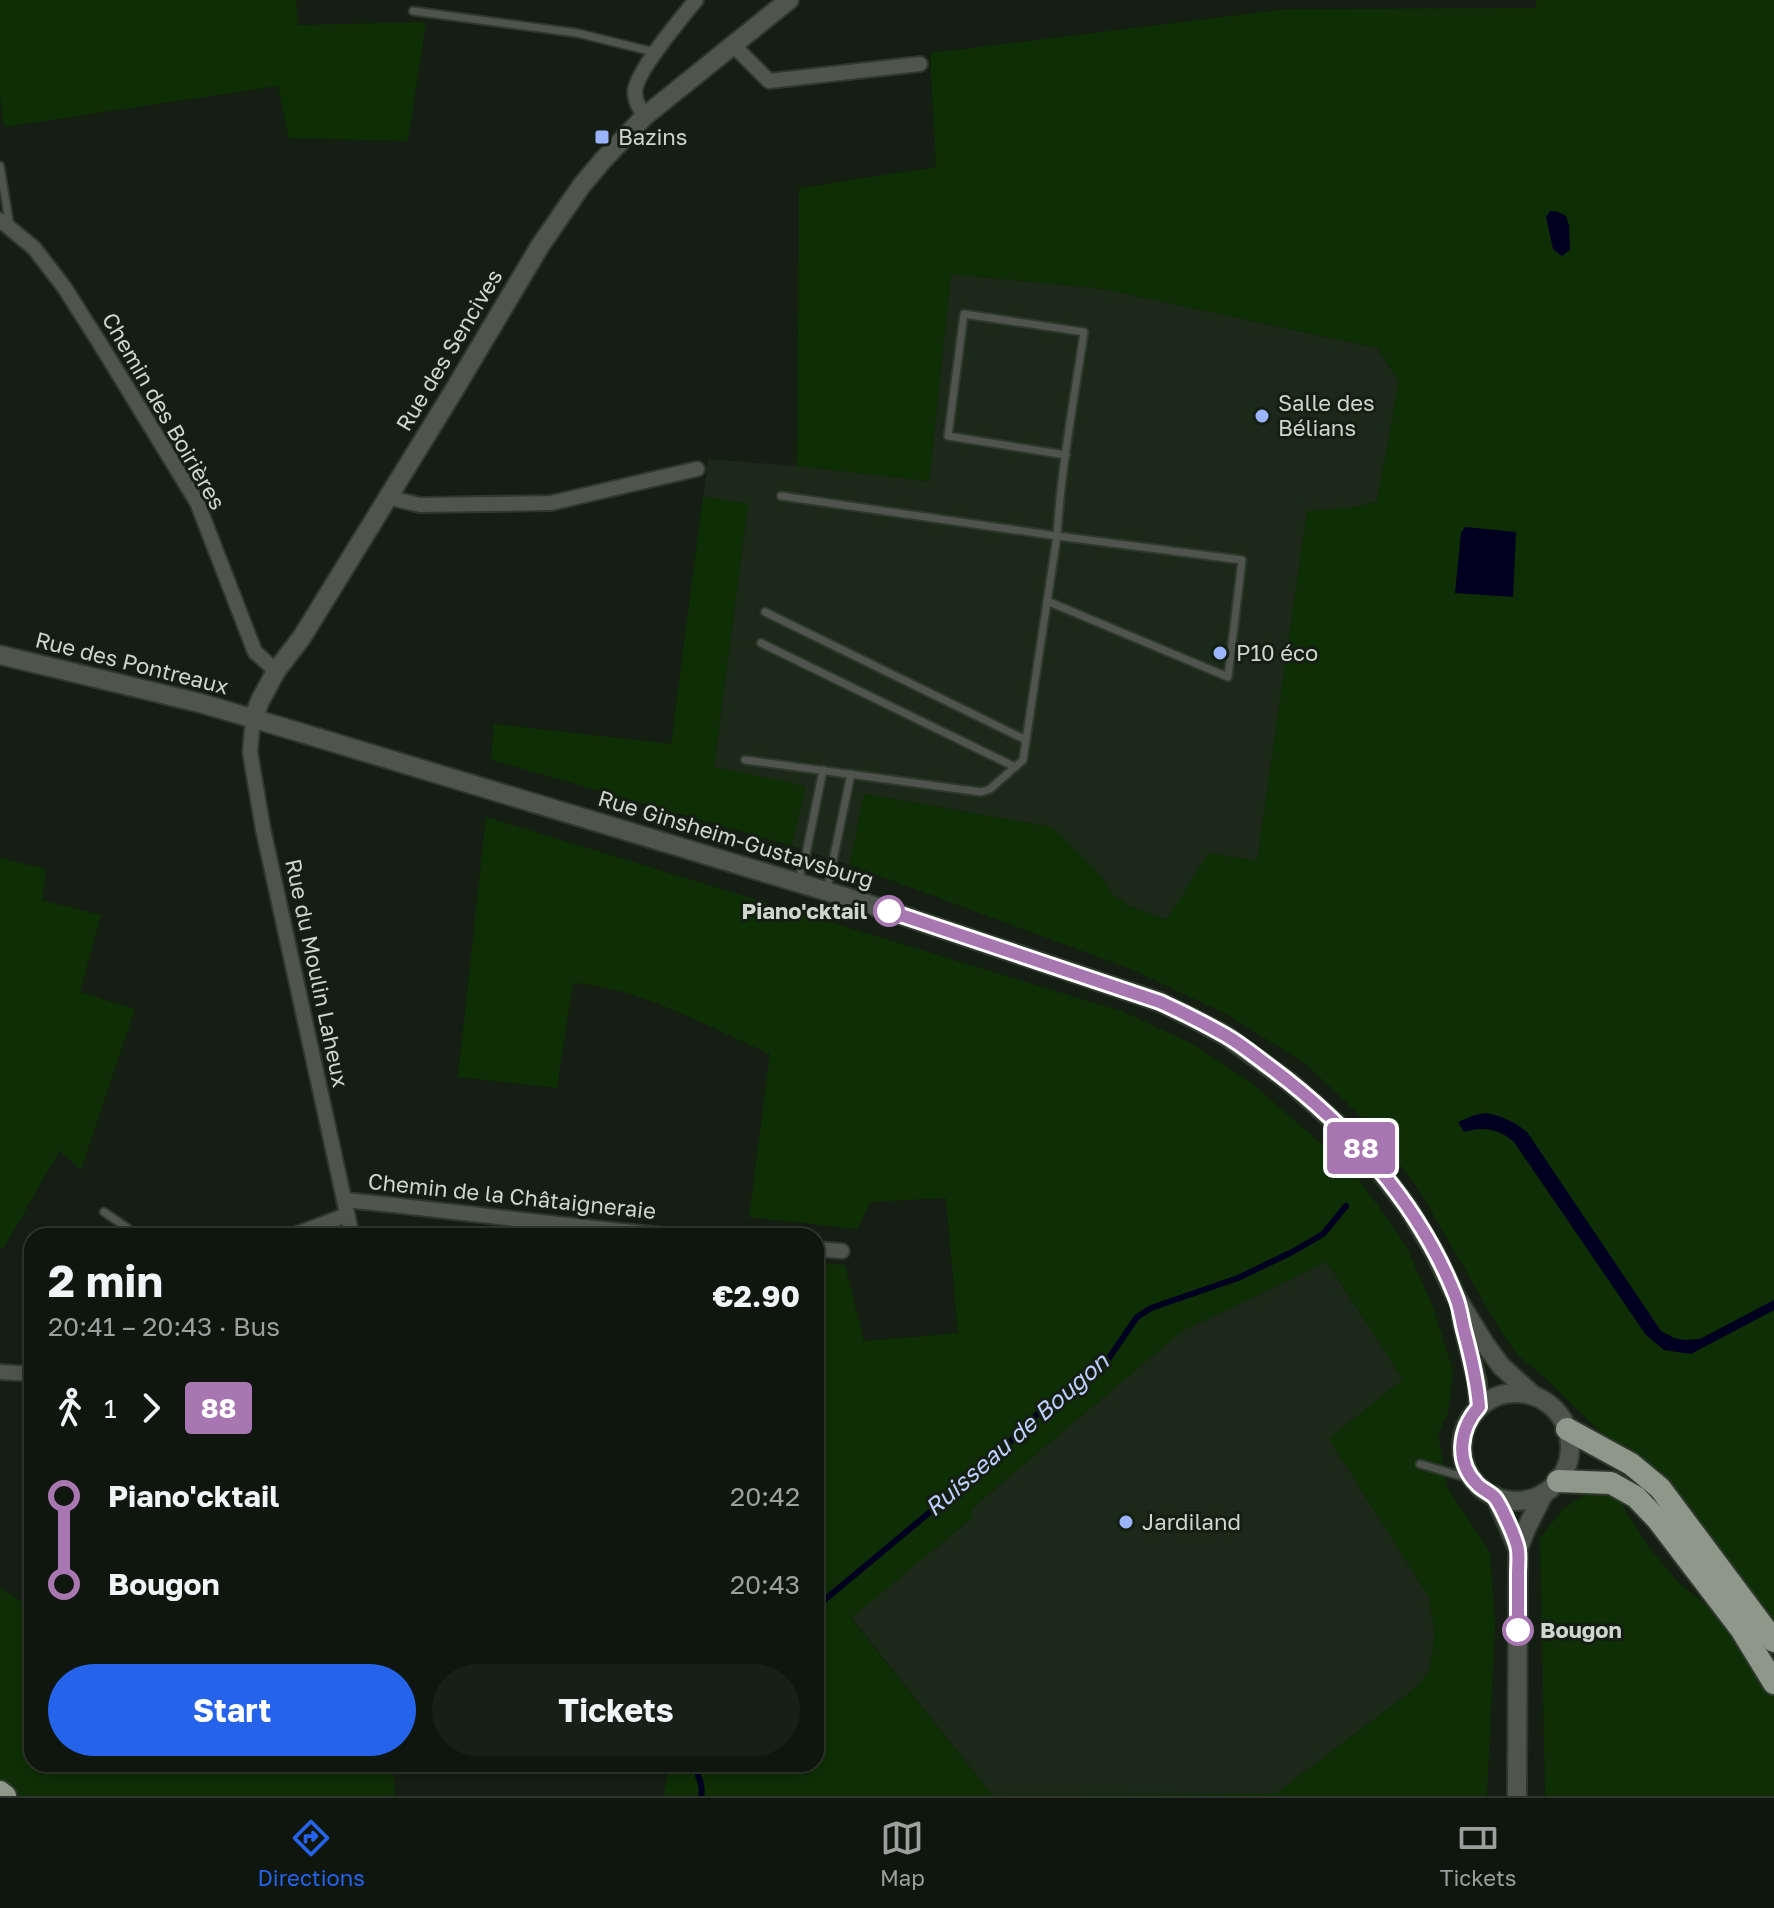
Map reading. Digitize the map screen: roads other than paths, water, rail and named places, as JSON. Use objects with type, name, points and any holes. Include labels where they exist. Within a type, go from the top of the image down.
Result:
[{"type":"highway","points":[[1567,1429],[1631,1464],[1660,1488],[1774,1641]]},
{"type":"highway","points":[[1551,1487],[1611,1483],[1636,1497],[1658,1520],[1741,1629],[1774,1683]]},
{"type":"highway","points":[[0,1792],[5,1796]]},
{"type":"street","points":[[645,116],[635,94],[637,81],[696,0]]},
{"type":"street","name":"Rue des Sencives","points":[[253,719],[276,671],[302,637],[540,246],[582,185],[645,116],[789,0]]},
{"type":"street","points":[[732,44],[769,81],[920,64]]},
{"type":"street","name":"Chemin des Boirières","points":[[5,224],[34,248],[64,287],[197,502],[255,652],[276,671]]},
{"type":"street","points":[[388,496],[420,505],[551,503],[697,469]]},
{"type":"street","name":"Rue des Pontreaux","points":[[0,655],[200,703],[253,719]]},
{"type":"street","name":"Rue Ginsheim-Gustavsburg","points":[[253,719],[826,892],[1160,1002],[1226,1036],[1303,1093],[1370,1158],[1422,1230],[1456,1297],[1485,1344],[1501,1366],[1534,1396]]},
{"type":"street","name":"Rue du Moulin Laheux","points":[[253,719],[250,752],[263,829],[350,1228]]},
{"type":"street","points":[[307,1228],[346,1208]]},
{"type":"street","name":"Chemin de la Châtaigneraie","points":[[346,1208],[463,1212],[586,1228]]},
{"type":"street","points":[[824,1250],[842,1251]]},
{"type":"street","name":"Rue Ginsheim-Gustavsburg","points":[[1456,1297],[1477,1382],[1479,1407]]},
{"type":"street","points":[[0,1372],[24,1374]]},
{"type":"street","points":[[1517,1796],[1518,1549],[1527,1527],[1551,1487],[1564,1472],[1570,1443],[1567,1429],[1553,1407],[1534,1396],[1508,1393],[1479,1407],[1468,1423],[1462,1445],[1465,1464],[1483,1490],[1503,1499],[1520,1501],[1529,1500],[1551,1487]]},
{"type":"street","points":[[1495,1496],[1518,1549]]},
{"type":"lane","points":[[413,11],[577,33],[657,53]]},
{"type":"lane","name":"Chemin des Boirières","points":[[0,166],[5,224]]},
{"type":"lane","points":[[745,760],[981,792],[990,789],[1023,760],[1084,332],[964,314],[948,436],[1066,455]]},
{"type":"lane","points":[[781,496],[1242,560],[1228,677],[1047,601]]},
{"type":"lane","points":[[765,612],[1026,740]]},
{"type":"lane","points":[[761,643],[1015,767]]},
{"type":"lane","points":[[798,883],[823,770]]},
{"type":"lane","points":[[826,892],[851,774]]},
{"type":"lane","points":[[104,1212],[127,1228]]},
{"type":"lane","points":[[1420,1464],[1474,1480]]},
{"type":"water","points":[[1550,211],[1566,216],[1569,225],[1570,250],[1562,256],[1553,249],[1546,217]]},
{"type":"water","points":[[1465,527],[1516,532],[1513,597],[1455,593],[1461,533]]},
{"type":"water","points":[[1486,1113],[1508,1120],[1527,1132],[1661,1331],[1674,1338],[1700,1339],[1774,1300],[1774,1310],[1691,1354],[1664,1350],[1646,1335],[1514,1142],[1490,1130],[1464,1132],[1458,1122]]},
{"type":"waterway","name":"Ruisseau de Bougon","points":[[824,1600],[1002,1452],[1024,1425],[1109,1358],[1137,1317],[1151,1308],[1238,1278],[1294,1251],[1323,1234],[1346,1206]]},
{"type":"waterway","name":"Ruisseau de Bougon","points":[[697,1772],[701,1796]]},
{"type":"place","name":"Bazins","points":[[602,137]]},
{"type":"place","name":"Salle des Bélians","points":[[1262,416]]},
{"type":"place","name":"P10 éco","points":[[1220,653]]},
{"type":"place","name":"Piano'cktail","points":[[889,911]]},
{"type":"place","name":"Jardiland","points":[[1126,1522]]},
{"type":"place","name":"Bougon","points":[[1518,1630]]}]
